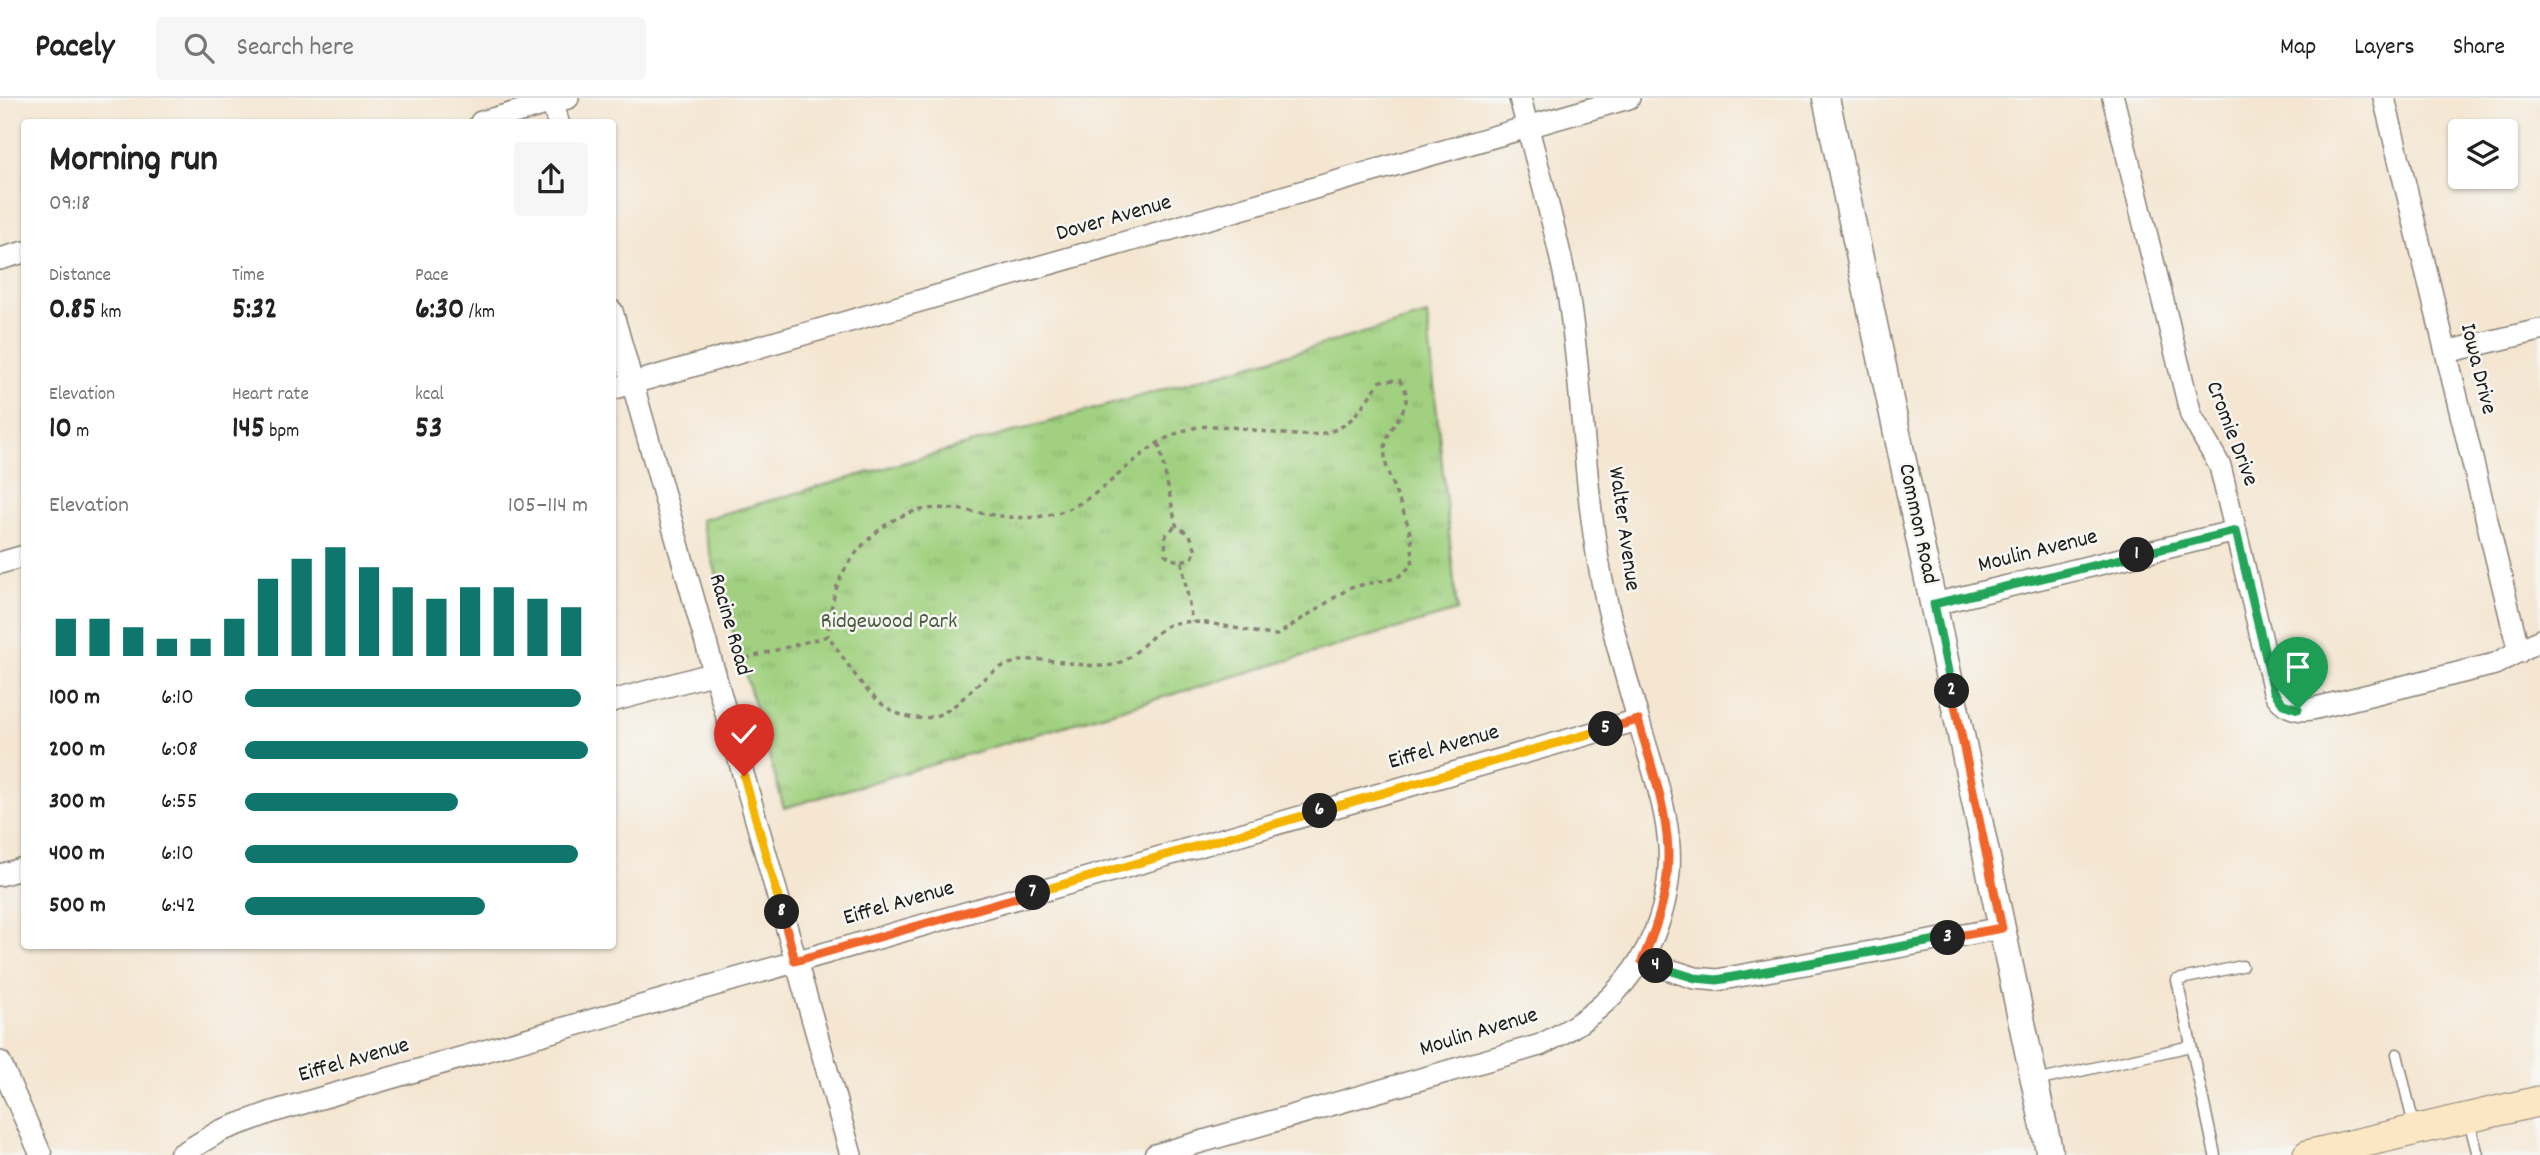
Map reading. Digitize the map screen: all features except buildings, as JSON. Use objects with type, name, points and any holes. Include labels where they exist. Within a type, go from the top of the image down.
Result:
[{"type":"main road","points":[[2308,1155],[2540,1101]]},
{"type":"street","name":"Walter Avenue","points":[[1520,98],[1567,289],[1600,572],[1666,820],[1669,863],[1660,917],[1642,961]]},
{"type":"street","name":"Dover Avenue","points":[[623,386],[1629,98]]},
{"type":"street","name":"Common Road","points":[[1826,98],[2050,1155]]},
{"type":"street","name":"Cromie Drive","points":[[2113,98],[2191,415],[2220,467],[2274,691],[2283,704],[2298,709],[2312,709],[2488,666],[2519,652]]},
{"type":"street","name":"Iowa Drive","points":[[2384,98],[2519,652]]},
{"type":"street","points":[[494,119],[557,105]]},
{"type":"street","points":[[0,259],[21,253]]},
{"type":"street","points":[[2446,352],[2540,330]]},
{"type":"street","name":"Racine Road","points":[[616,338],[623,386],[715,673],[851,1155]]},
{"type":"street","name":"Moulin Avenue","points":[[1934,604],[2236,531]]},
{"type":"street","points":[[0,563],[21,557]]},
{"type":"street","points":[[2519,652],[2540,640]]},
{"type":"street","points":[[616,700],[715,673]]},
{"type":"street","name":"Eiffel Avenue","points":[[180,1155],[220,1131],[272,1112],[1638,720]]},
{"type":"street","points":[[0,875],[21,869]]},
{"type":"street","points":[[1642,961],[1695,978],[1717,980],[2002,928]]},
{"type":"street","name":"Moulin Avenue","points":[[1154,1155],[1540,1045],[1594,1014],[1642,961]]},
{"type":"street","points":[[0,1062],[41,1155]]},
{"type":"lane","points":[[2215,1155],[2177,980],[2242,966]]},
{"type":"lane","points":[[2036,1081],[2191,1046]]},
{"type":"lane","points":[[2397,1054],[2415,1132]]},
{"type":"lane","points":[[2468,1119],[2477,1155]]},
{"type":"path","points":[[1399,380],[1407,394],[1406,407],[1388,435],[1384,449],[1386,464],[1409,523],[1414,545],[1412,565],[1397,578],[1351,587],[1277,635],[1255,635],[1192,622],[1168,625],[1123,662],[1106,666],[1040,659],[1007,664],[946,713],[913,718],[886,707],[870,694],[828,636],[830,601],[837,580],[876,532],[909,511],[937,508],[1004,514],[1056,513],[1082,503],[1158,444],[1186,429],[1315,433],[1339,428],[1381,381],[1399,380]]},
{"type":"path","points":[[1158,444],[1176,526],[1190,535],[1196,550],[1192,558],[1181,562],[1174,561],[1165,554],[1166,536],[1176,526]]},
{"type":"path","points":[[1181,562],[1192,622]]},
{"type":"path","points":[[736,660],[828,636]]},
{"type":"green space","name":"Ridgewood Park","points":[[1427,315],[1457,611],[784,808],[701,520]]},
{"type":"route","points":[[744,776],[795,961],[1638,720],[1666,820],[1669,863],[1665,897],[1657,927],[1642,961],[1671,972],[1717,980],[2002,928],[1934,604],[2236,531],[2274,691],[2283,704],[2298,709]]}]
